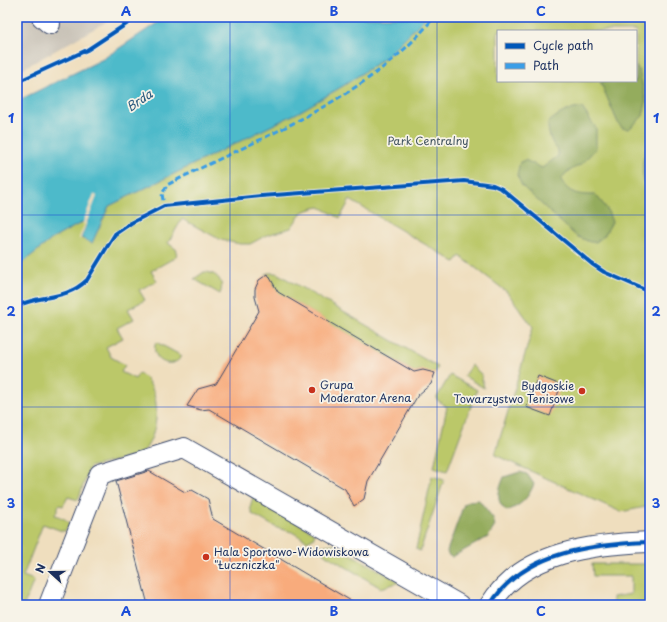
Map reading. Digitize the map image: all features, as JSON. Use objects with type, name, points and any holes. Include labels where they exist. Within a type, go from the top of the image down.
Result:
[{"type":"street","points":[[49,605],[100,474],[184,448],[459,605]]},
{"type":"street","points":[[490,605],[516,577],[538,564],[562,554],[593,546],[650,542]]},
{"type":"shaded area","points":[[17,17],[115,17],[17,72]]},
{"type":"green space","name":"Park Centralny","points":[[426,17],[650,17],[650,506],[621,512],[495,455],[533,327],[507,292],[460,256],[455,262],[350,200],[340,218],[320,207],[314,208],[302,212],[291,228],[267,235],[250,244],[240,244],[221,240],[182,219],[168,243],[177,250],[176,257],[151,271],[157,281],[139,290],[145,300],[128,309],[134,319],[117,328],[123,338],[106,347],[111,357],[125,365],[121,372],[135,379],[139,373],[147,380],[153,389],[156,401],[156,413],[152,437],[147,447],[140,455],[90,467],[78,500],[68,497],[63,506],[59,505],[55,515],[65,519],[68,522],[69,526],[65,531],[43,524],[23,576],[34,580],[24,605],[17,605],[17,267],[52,239],[88,219],[81,238],[92,243],[109,206],[299,112],[343,86],[386,57]]},
{"type":"green space","points":[[637,67],[639,70],[646,102],[643,116],[629,129],[622,128],[618,123],[600,82],[637,82]]},
{"type":"green space","points":[[582,108],[596,128],[596,148],[583,163],[566,173],[561,179],[567,188],[575,193],[596,195],[607,209],[612,222],[604,236],[596,242],[590,242],[576,236],[522,186],[517,175],[520,162],[525,160],[542,168],[558,156],[558,150],[550,137],[548,123],[564,112]]},
{"type":"green space","points":[[650,143],[650,195],[644,182],[642,169],[644,155]]},
{"type":"green space","points":[[204,272],[209,272],[219,278],[221,282],[220,294],[194,279]]},
{"type":"green space","points":[[267,273],[276,273],[280,275],[438,367],[434,374],[423,370],[414,372],[277,292],[274,284],[266,275]]},
{"type":"green space","points":[[156,342],[182,356],[177,361],[172,363],[162,361],[156,354]]},
{"type":"green space","points":[[471,365],[481,374],[484,388],[464,376]]},
{"type":"green space","points":[[450,375],[477,390],[447,471],[434,467],[447,407],[436,399]]},
{"type":"green space","points":[[520,472],[527,474],[534,484],[524,501],[507,511],[500,503],[499,499],[504,477]]},
{"type":"green space","points":[[432,476],[444,480],[420,551],[416,549]]},
{"type":"green space","points":[[253,497],[315,533],[313,538],[307,541],[292,532],[277,528],[252,514],[250,507]]},
{"type":"green space","points":[[479,500],[493,518],[495,526],[488,537],[452,557],[448,555],[447,551],[464,504],[468,501]]},
{"type":"green space","points":[[333,544],[400,582],[381,588],[320,550],[321,546]]},
{"type":"green space","points":[[592,564],[650,564],[650,605],[613,605],[613,597],[631,594],[631,576],[593,576]]},
{"type":"water","name":"Brda","points":[[166,17],[426,17],[386,57],[343,86],[299,112],[109,206],[92,243],[81,238],[88,219],[52,239],[17,267],[17,101],[103,59]]},
{"type":"pier","points":[[94,194],[97,196],[80,240],[79,238],[85,223],[82,225]]},
{"type":"building","name":"Grupa Moderator Arena","points":[[268,274],[278,292],[414,372],[423,370],[435,373],[431,384],[418,395],[368,481],[364,499],[354,506],[345,489],[209,409],[201,410],[187,406],[198,389],[216,384],[259,311],[255,297],[255,289],[259,280]]},
{"type":"building","points":[[538,376],[561,385],[550,416],[526,407]]},
{"type":"building","name":"Hala Sportowo-Widowiskowa \"Łuczniczka\"","points":[[149,471],[185,492],[192,490],[208,499],[213,519],[358,605],[148,605],[116,481]]},
{"type":"marked path","points":[[161,207],[164,206],[162,194],[167,185],[274,133],[345,94],[378,71],[408,46],[434,17]]},
{"type":"cycle path","points":[[17,82],[87,50],[137,17]]},
{"type":"cycle path","points":[[17,306],[26,302],[62,294],[79,287],[87,280],[115,234],[131,223],[164,206],[261,196],[464,181],[493,185],[502,189],[592,264],[604,272],[650,292]]},
{"type":"cycle path","points":[[490,605],[504,587],[521,573],[540,562],[561,554],[583,549],[606,545],[650,542]]},
{"type":"place","name":"Grupa Moderator Arena","points":[[312,390]]},
{"type":"place","name":"Bydgoskie Towarzystwo Tenisowe","points":[[582,391]]},
{"type":"place","name":"Hala Sportowo-Widowiskowa \"Łuczniczka\"","points":[[206,557]]}]
